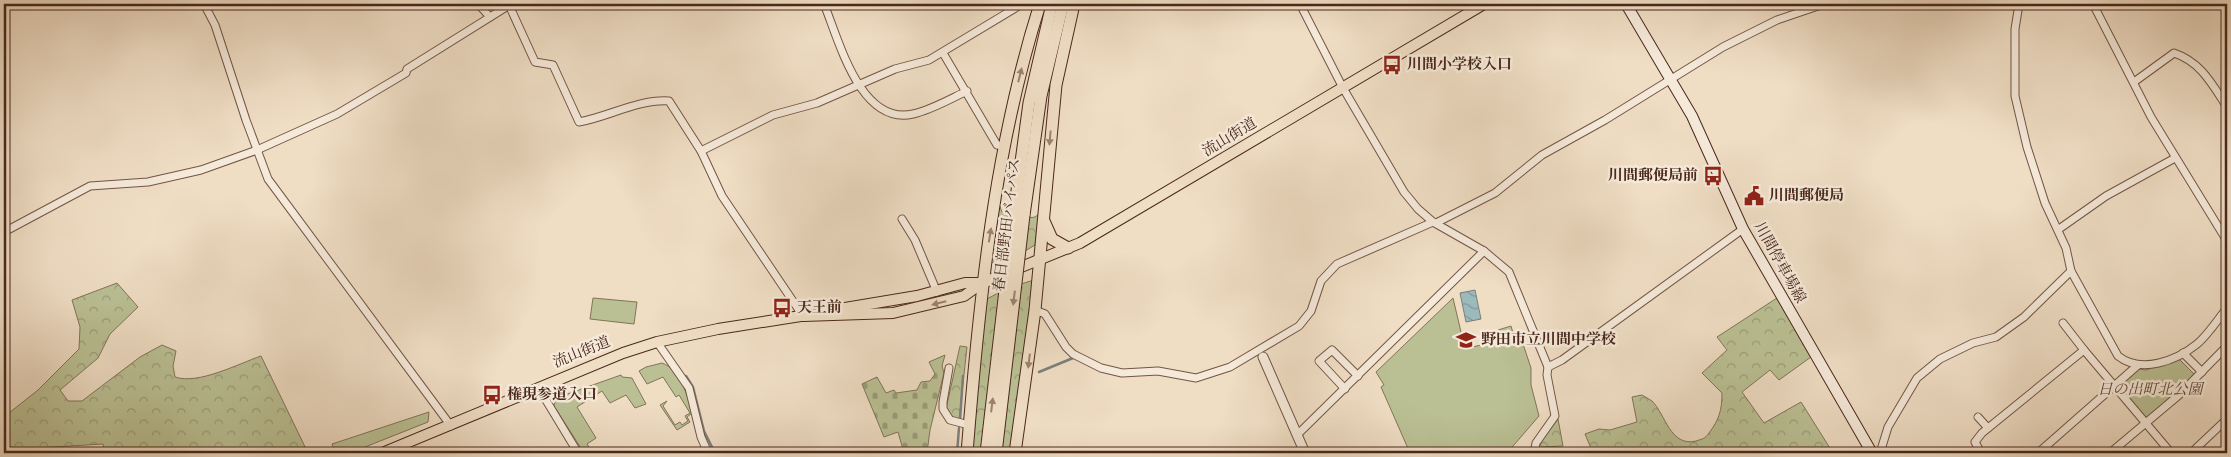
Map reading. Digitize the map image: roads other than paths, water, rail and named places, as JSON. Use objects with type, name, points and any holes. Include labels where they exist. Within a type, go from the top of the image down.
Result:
[{"type":"highway","points":[[967,453],[982,283],[1004,146],[1024,57],[1040,4]]},
{"type":"highway","name":"春日部野田バイパス","points":[[996,453],[1029,103],[1052,4]]},
{"type":"highway","name":"春日部野田バイパス","points":[[986,453],[1019,214],[1041,96],[1063,4]]},
{"type":"highway","points":[[1015,453],[1035,310],[1056,85],[1074,4]]},
{"type":"highway","points":[[1043,220],[1052,239],[1068,248]]},
{"type":"main road","name":"流山街道","points":[[803,316],[903,311],[964,296],[982,283],[1101,233],[1484,4]]},
{"type":"main road","name":"川間停車場線","points":[[1626,4],[1692,116],[1743,229],[1872,453]]},
{"type":"main road","name":"流山街道","points":[[382,453],[451,426],[590,365],[657,342],[718,329],[936,292],[965,283],[982,283]]},
{"type":"street","points":[[204,4],[215,25],[268,179],[451,426]]},
{"type":"street","points":[[478,4],[490,17]]},
{"type":"street","points":[[4,232],[90,186],[148,182],[201,170],[257,150],[337,114],[510,4],[535,62],[553,65],[579,122],[599,119],[636,106],[661,100],[669,101],[701,151],[722,196],[803,316]]},
{"type":"street","points":[[824,4],[859,87],[875,106],[898,115],[913,114],[967,92]]},
{"type":"street","points":[[701,151],[773,115],[817,103],[859,87],[896,69],[929,60],[1022,4]]},
{"type":"street","points":[[1300,4],[1343,88],[1404,192],[1418,209],[1435,222],[1484,251],[1509,272],[1548,367],[1547,375],[1555,416],[1536,443],[1534,453]]},
{"type":"street","points":[[1035,310],[1045,314],[1066,347],[1074,354],[1101,368],[1122,373],[1158,371],[1196,378],[1230,367],[1299,326],[1311,311],[1321,280],[1337,264],[1435,222],[1495,193],[1542,155],[1605,120],[1750,32],[1777,20],[1824,4]]},
{"type":"street","points":[[2020,4],[2014,29],[2015,96],[2028,147],[2045,203],[2059,229],[2071,271],[2118,356],[2128,364],[2138,365],[2156,363],[2183,353],[2198,343],[2227,308]]},
{"type":"street","points":[[2093,4],[2175,158],[2227,241]]},
{"type":"street","points":[[943,53],[997,145],[1004,146]]},
{"type":"street","points":[[2134,82],[2174,53],[2187,57],[2198,65],[2227,106]]},
{"type":"street","points":[[2059,229],[2106,196],[2175,158]]},
{"type":"street","points":[[902,219],[915,240],[936,292]]},
{"type":"street","points":[[1548,367],[1562,360],[1743,229]]},
{"type":"street","points":[[1297,435],[1484,251]]},
{"type":"street","points":[[1880,453],[1888,427],[1917,378],[1940,359],[1973,343],[1996,337],[2024,317],[2071,271]]},
{"type":"street","points":[[2063,323],[2171,453]]},
{"type":"street","points":[[657,342],[689,388],[701,437],[708,453]]},
{"type":"street","points":[[2110,453],[2202,372],[2227,346]]},
{"type":"street","points":[[1345,389],[1319,360],[1332,350],[1358,376]]},
{"type":"street","points":[[1981,453],[1975,442],[1988,428],[2084,350]]},
{"type":"street","points":[[2183,353],[2202,372]]},
{"type":"street","points":[[1263,357],[1305,453]]},
{"type":"street","points":[[2038,453],[2138,365]]},
{"type":"street","points":[[949,368],[943,409],[950,420],[969,425]]},
{"type":"street","points":[[538,387],[578,453]]},
{"type":"street","points":[[1978,417],[1988,428]]},
{"type":"street","points":[[2191,453],[2227,419]]},
{"type":"street","points":[[1544,453],[1566,453]]},
{"type":"water","points":[[1475,290],[1481,319],[1466,322],[1460,293]]},
{"type":"waterway","points":[[1039,372],[1073,358]]},
{"type":"waterway","points":[[686,376],[693,387],[704,431],[715,453]]},
{"type":"waterway","points":[[960,420],[963,376]]},
{"type":"waterway","points":[[957,453],[959,428]]},
{"type":"place","name":"川間小学校入口","points":[[1392,65]]},
{"type":"place","name":"川間郵便局前","points":[[1713,176]]},
{"type":"place","name":"川間郵便局","points":[[1754,196]]},
{"type":"place","name":"天王前","points":[[782,308]]},
{"type":"place","name":"野田市立川間中学校","points":[[1466,340]]},
{"type":"place","name":"権現参道入口","points":[[492,395]]},
{"type":"park label","name":"日の出町北公園","points":[[2150,390]]}]
